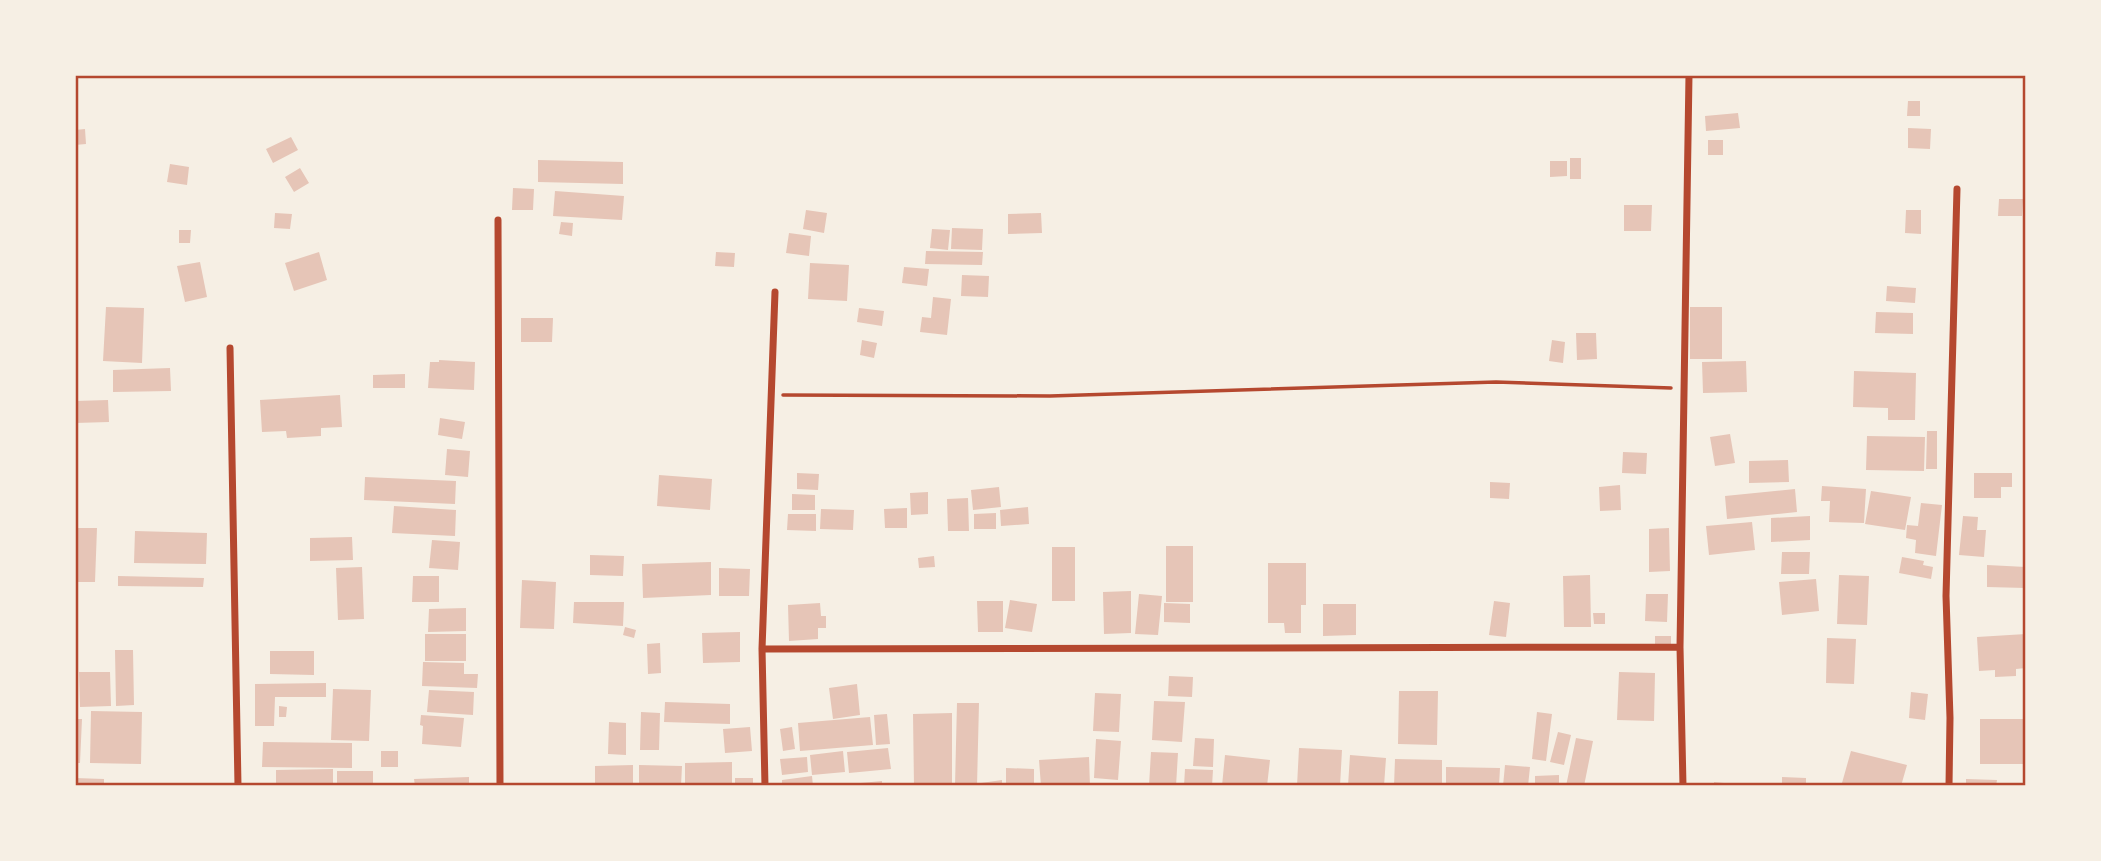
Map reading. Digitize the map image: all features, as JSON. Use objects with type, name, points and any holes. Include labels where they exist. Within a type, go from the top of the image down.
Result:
[{"type":"street","points":[[1682,786],[1681,647],[1689,75]]},
{"type":"street","points":[[1949,786],[1946,596],[1957,188]]},
{"type":"street","points":[[498,220],[500,786]]},
{"type":"street","points":[[765,786],[762,649],[775,292]]},
{"type":"street","points":[[230,348],[238,786]]},
{"type":"street","points":[[762,649],[1681,647]]},
{"type":"path","points":[[771,395],[1050,396],[1496,382],[1684,388]]},
{"type":"building","points":[[1908,101],[1920,101],[1920,116],[1907,116]]},
{"type":"building","points":[[1738,113],[1740,128],[1706,131],[1705,116]]},
{"type":"building","points":[[1908,128],[1931,129],[1930,149],[1908,148]]},
{"type":"building","points":[[85,129],[86,144],[75,145],[75,130]]},
{"type":"building","points":[[291,137],[298,150],[273,163],[266,149]]},
{"type":"building","points":[[1708,140],[1723,140],[1723,155],[1708,155]]},
{"type":"building","points":[[1570,158],[1581,158],[1581,179],[1570,179]]},
{"type":"building","points":[[538,160],[623,162],[623,184],[538,182]]},
{"type":"building","points":[[1550,161],[1567,161],[1567,176],[1550,177]]},
{"type":"building","points":[[170,164],[189,167],[187,185],[167,182]]},
{"type":"building","points":[[300,168],[309,183],[294,192],[285,177]]},
{"type":"building","points":[[513,188],[534,189],[533,210],[512,210]]},
{"type":"building","points":[[555,191],[624,196],[622,220],[553,216]]},
{"type":"building","points":[[1999,199],[2023,199],[2022,216],[1998,216]]},
{"type":"building","points":[[1624,205],[1652,205],[1651,231],[1624,231]]},
{"type":"building","points":[[806,210],[827,213],[824,233],[803,229]]},
{"type":"building","points":[[1906,210],[1921,210],[1921,234],[1905,233]]},
{"type":"building","points":[[275,213],[292,214],[290,229],[274,228]]},
{"type":"building","points":[[1041,213],[1042,233],[1008,234],[1008,214]]},
{"type":"building","points":[[561,222],[573,223],[572,236],[559,234]]},
{"type":"building","points":[[952,228],[983,229],[982,250],[951,249]]},
{"type":"building","points":[[932,229],[950,230],[948,250],[930,248]]},
{"type":"building","points":[[179,230],[191,230],[190,243],[179,243]]},
{"type":"building","points":[[789,233],[811,236],[809,256],[786,253]]},
{"type":"building","points":[[926,251],[983,252],[982,265],[925,264]]},
{"type":"building","points":[[319,252],[327,280],[294,291],[285,263]]},
{"type":"building","points":[[716,252],[735,253],[734,267],[715,266]]},
{"type":"building","points":[[200,262],[207,297],[185,302],[177,266]]},
{"type":"building","points":[[810,263],[849,265],[847,301],[808,299]]},
{"type":"building","points":[[904,267],[929,269],[927,286],[902,283]]},
{"type":"building","points":[[962,275],[989,276],[988,297],[961,296]]},
{"type":"building","points":[[1887,286],[1916,288],[1915,303],[1886,301]]},
{"type":"building","points":[[933,297],[951,299],[947,335],[920,332],[922,317],[931,318]]},
{"type":"building","points":[[106,307],[144,308],[142,363],[103,361]]},
{"type":"building","points":[[1690,307],[1722,307],[1722,359],[1690,359]]},
{"type":"building","points":[[859,308],[884,311],[882,326],[857,322]]},
{"type":"building","points":[[1876,312],[1913,313],[1913,334],[1875,333]]},
{"type":"building","points":[[521,318],[553,318],[552,342],[521,342]]},
{"type":"building","points":[[1576,333],[1596,333],[1597,359],[1577,360]]},
{"type":"building","points":[[862,340],[877,343],[874,358],[860,355]]},
{"type":"building","points":[[1552,340],[1565,342],[1563,363],[1549,361]]},
{"type":"building","points":[[1746,361],[1747,392],[1703,393],[1702,362]]},
{"type":"building","points":[[430,362],[475,362],[474,390],[428,388]]},
{"type":"building","points":[[170,368],[171,391],[113,392],[113,370]]},
{"type":"building","points":[[1854,371],[1916,373],[1915,420],[1888,420],[1888,408],[1853,407]]},
{"type":"building","points":[[405,374],[405,388],[373,388],[373,375]]},
{"type":"building","points":[[340,395],[342,427],[321,428],[321,436],[287,438],[286,431],[262,432],[260,400]]},
{"type":"building","points":[[108,400],[109,422],[75,423],[75,401]]},
{"type":"building","points":[[440,418],[465,422],[462,439],[438,435]]},
{"type":"building","points":[[1927,431],[1937,431],[1937,469],[1926,469]]},
{"type":"building","points":[[1730,434],[1735,463],[1715,466],[1710,437]]},
{"type":"building","points":[[1867,436],[1925,437],[1924,471],[1866,470]]},
{"type":"building","points":[[447,449],[470,451],[468,477],[445,475]]},
{"type":"building","points":[[1623,452],[1647,453],[1646,474],[1622,473]]},
{"type":"building","points":[[1788,460],[1789,482],[1749,483],[1749,461]]},
{"type":"building","points":[[797,473],[819,474],[818,490],[797,489]]},
{"type":"building","points":[[1974,473],[2012,473],[2012,487],[2001,487],[2001,498],[1974,498]]},
{"type":"building","points":[[659,475],[712,479],[710,510],[657,506]]},
{"type":"building","points":[[365,477],[456,481],[455,504],[364,500]]},
{"type":"building","points":[[1490,482],[1510,483],[1509,499],[1490,498]]},
{"type":"building","points":[[1620,485],[1621,510],[1600,511],[1599,487]]},
{"type":"building","points":[[1822,486],[1866,489],[1864,523],[1829,522],[1830,501],[1821,501]]},
{"type":"building","points":[[999,487],[1001,507],[973,510],[971,490]]},
{"type":"building","points":[[1795,489],[1797,512],[1727,519],[1725,496]]},
{"type":"building","points":[[1871,491],[1911,497],[1905,530],[1865,524]]},
{"type":"building","points":[[928,492],[928,514],[911,515],[910,493]]},
{"type":"building","points":[[792,494],[815,495],[815,510],[792,510]]},
{"type":"building","points":[[968,498],[969,531],[948,531],[947,499]]},
{"type":"building","points":[[1921,503],[1942,505],[1936,556],[1915,553],[1916,540],[1906,538],[1907,525],[1918,526]]},
{"type":"building","points":[[394,506],[456,510],[455,536],[392,533]]},
{"type":"building","points":[[1028,507],[1029,524],[1001,526],[1000,510]]},
{"type":"building","points":[[907,508],[907,528],[885,528],[884,509]]},
{"type":"building","points":[[821,509],[854,510],[853,530],[820,529]]},
{"type":"building","points":[[996,513],[996,529],[974,529],[974,514]]},
{"type":"building","points":[[788,514],[816,514],[816,531],[787,530]]},
{"type":"building","points":[[1810,516],[1810,540],[1771,542],[1771,518]]},
{"type":"building","points":[[1963,516],[1978,517],[1977,530],[1986,530],[1984,557],[1959,555]]},
{"type":"building","points":[[1752,522],[1755,550],[1709,555],[1706,526]]},
{"type":"building","points":[[75,528],[97,528],[95,582],[75,582]]},
{"type":"building","points":[[1669,528],[1670,571],[1649,572],[1649,529]]},
{"type":"building","points":[[135,531],[207,533],[206,564],[134,563]]},
{"type":"building","points":[[352,537],[353,560],[310,561],[310,538]]},
{"type":"building","points":[[432,540],[460,542],[458,570],[429,568]]},
{"type":"building","points":[[1166,546],[1193,546],[1193,602],[1166,602]]},
{"type":"building","points":[[1052,547],[1075,547],[1075,601],[1052,601]]},
{"type":"building","points":[[1782,552],[1810,552],[1809,574],[1781,574]]},
{"type":"building","points":[[590,555],[624,556],[623,576],[590,575]]},
{"type":"building","points":[[934,556],[935,567],[919,568],[918,558]]},
{"type":"building","points":[[1902,557],[1924,561],[1923,565],[1933,567],[1931,579],[1899,573]]},
{"type":"building","points":[[711,562],[711,595],[643,598],[642,564]]},
{"type":"building","points":[[1268,563],[1306,563],[1306,605],[1301,605],[1301,633],[1285,633],[1284,623],[1268,623]]},
{"type":"building","points":[[1987,565],[2026,567],[2026,588],[1987,587]]},
{"type":"building","points":[[362,567],[364,619],[338,620],[336,568]]},
{"type":"building","points":[[719,568],[750,569],[749,596],[719,596]]},
{"type":"building","points":[[1590,575],[1591,627],[1564,627],[1563,576]]},
{"type":"building","points":[[1839,575],[1869,576],[1867,625],[1837,624]]},
{"type":"building","points":[[118,576],[204,578],[203,587],[118,586]]},
{"type":"building","points":[[413,576],[439,576],[439,602],[412,602]]},
{"type":"building","points":[[1816,579],[1819,611],[1782,615],[1779,582]]},
{"type":"building","points":[[522,580],[556,582],[554,629],[520,628]]},
{"type":"building","points":[[1131,591],[1131,633],[1104,634],[1103,592]]},
{"type":"building","points":[[1139,594],[1162,596],[1158,635],[1135,634]]},
{"type":"building","points":[[1646,594],[1668,594],[1667,622],[1645,621]]},
{"type":"building","points":[[1010,600],[1037,604],[1032,632],[1005,628]]},
{"type":"building","points":[[977,601],[1003,601],[1003,632],[978,632]]},
{"type":"building","points":[[1494,601],[1510,603],[1506,637],[1489,635]]},
{"type":"building","points":[[574,602],[624,602],[623,626],[573,623]]},
{"type":"building","points":[[820,603],[821,616],[826,616],[826,628],[818,628],[818,639],[789,641],[788,605]]},
{"type":"building","points":[[1164,603],[1190,604],[1190,623],[1164,622]]},
{"type":"building","points":[[1323,604],[1356,604],[1356,635],[1323,636]]},
{"type":"building","points":[[466,608],[466,631],[428,632],[429,609]]},
{"type":"building","points":[[1593,613],[1605,613],[1605,624],[1594,624]]},
{"type":"building","points":[[625,627],[636,630],[634,638],[623,635]]},
{"type":"building","points":[[740,632],[740,662],[703,663],[702,633]]},
{"type":"building","points":[[425,634],[466,634],[466,661],[425,661]]},
{"type":"building","points":[[2026,634],[2026,668],[2016,669],[2016,676],[1995,677],[1995,670],[1979,671],[1977,637]]},
{"type":"building","points":[[1655,636],[1671,636],[1671,644],[1655,644]]},
{"type":"building","points":[[1827,638],[1856,639],[1854,684],[1826,683]]},
{"type":"building","points":[[660,643],[661,673],[648,674],[647,644]]},
{"type":"building","points":[[115,650],[133,650],[134,705],[116,706]]},
{"type":"building","points":[[270,651],[314,651],[314,675],[270,674]]},
{"type":"building","points":[[423,662],[464,663],[464,674],[478,674],[477,688],[422,686]]},
{"type":"building","points":[[79,672],[110,672],[111,706],[80,707]]},
{"type":"building","points":[[1619,672],[1655,673],[1654,721],[1617,720]]},
{"type":"building","points":[[1169,676],[1193,677],[1192,697],[1168,696]]},
{"type":"building","points":[[326,683],[326,697],[275,697],[274,726],[255,726],[255,684]]},
{"type":"building","points":[[857,684],[860,715],[833,719],[829,688]]},
{"type":"building","points":[[333,689],[371,690],[369,741],[331,740]]},
{"type":"building","points":[[429,690],[474,692],[473,715],[427,712]]},
{"type":"building","points":[[1399,691],[1438,691],[1437,745],[1398,744]]},
{"type":"building","points":[[1911,692],[1928,694],[1925,720],[1909,718]]},
{"type":"building","points":[[1095,693],[1121,694],[1119,732],[1093,731]]},
{"type":"building","points":[[1154,701],[1185,702],[1182,742],[1152,740]]},
{"type":"building","points":[[665,702],[730,704],[730,724],[664,722]]},
{"type":"building","points":[[957,703],[979,703],[977,786],[955,786]]},
{"type":"building","points":[[279,706],[287,707],[286,717],[279,717]]},
{"type":"building","points":[[91,711],[142,712],[141,764],[90,763]]},
{"type":"building","points":[[641,712],[660,713],[659,750],[640,750]]},
{"type":"building","points":[[1537,712],[1552,714],[1546,761],[1532,759]]},
{"type":"building","points":[[952,713],[952,786],[914,786],[913,714]]},
{"type":"building","points":[[887,714],[890,744],[876,745],[874,715]]},
{"type":"building","points":[[421,715],[464,718],[461,747],[422,744]]},
{"type":"building","points":[[870,717],[873,745],[800,751],[798,723]]},
{"type":"building","points":[[75,719],[82,719],[80,763],[75,763]]},
{"type":"building","points":[[1980,719],[2026,719],[2026,764],[1980,764]]},
{"type":"building","points":[[609,722],[626,723],[626,755],[608,754]]},
{"type":"building","points":[[750,727],[752,751],[725,753],[723,729]]},
{"type":"building","points":[[792,727],[795,749],[783,751],[780,729]]},
{"type":"building","points":[[1558,732],[1571,735],[1564,765],[1550,762]]},
{"type":"building","points":[[1195,738],[1214,739],[1213,767],[1193,766]]},
{"type":"building","points":[[1576,738],[1593,741],[1584,786],[1566,786]]},
{"type":"building","points":[[1096,739],[1121,741],[1118,780],[1094,778]]},
{"type":"building","points":[[263,742],[352,743],[352,768],[262,767]]},
{"type":"building","points":[[888,748],[891,769],[849,773],[847,752]]},
{"type":"building","points":[[1299,748],[1342,750],[1340,786],[1297,786]]},
{"type":"building","points":[[381,751],[398,751],[398,767],[381,767]]},
{"type":"building","points":[[843,751],[845,772],[812,775],[810,755]]},
{"type":"building","points":[[1851,751],[1907,765],[1901,786],[1852,786],[1842,783]]},
{"type":"building","points":[[1151,752],[1178,753],[1176,786],[1149,786]]},
{"type":"building","points":[[1225,755],[1270,760],[1267,786],[1222,786]]},
{"type":"building","points":[[1350,755],[1386,758],[1384,786],[1348,786]]},
{"type":"building","points":[[807,757],[808,772],[782,775],[780,759]]},
{"type":"building","points":[[1089,757],[1090,786],[1041,786],[1039,760]]},
{"type":"building","points":[[1395,759],[1442,760],[1442,786],[1394,786]]},
{"type":"building","points":[[732,762],[732,786],[685,786],[685,763]]},
{"type":"building","points":[[633,765],[633,786],[595,786],[595,766]]},
{"type":"building","points":[[639,765],[682,766],[681,786],[639,785]]},
{"type":"building","points":[[1505,765],[1530,767],[1528,786],[1503,786]]},
{"type":"building","points":[[1446,767],[1500,768],[1499,786],[1446,786]]},
{"type":"building","points":[[1006,768],[1034,769],[1034,786],[1006,786]]},
{"type":"building","points":[[333,769],[333,786],[276,786],[276,770]]},
{"type":"building","points":[[1185,769],[1213,770],[1212,786],[1184,786]]},
{"type":"building","points":[[337,771],[373,771],[373,786],[337,786]]},
{"type":"building","points":[[1559,775],[1559,786],[1535,786],[1535,776]]},
{"type":"building","points":[[812,776],[813,786],[782,786],[782,780]]},
{"type":"building","points":[[469,777],[469,786],[415,786],[414,779]]},
{"type":"building","points":[[1782,777],[1806,778],[1806,786],[1782,786]]},
{"type":"building","points":[[75,778],[104,779],[104,786],[75,786]]},
{"type":"building","points":[[735,778],[753,778],[753,786],[735,786]]},
{"type":"building","points":[[1966,779],[1997,780],[1996,786],[1966,786]]},
{"type":"building","points":[[1002,780],[1002,786],[981,786],[981,783]]},
{"type":"building","points":[[882,781],[882,786],[850,786],[850,784]]},
{"type":"building","points":[[1714,782],[1734,784],[1734,786],[1714,786]]}]
